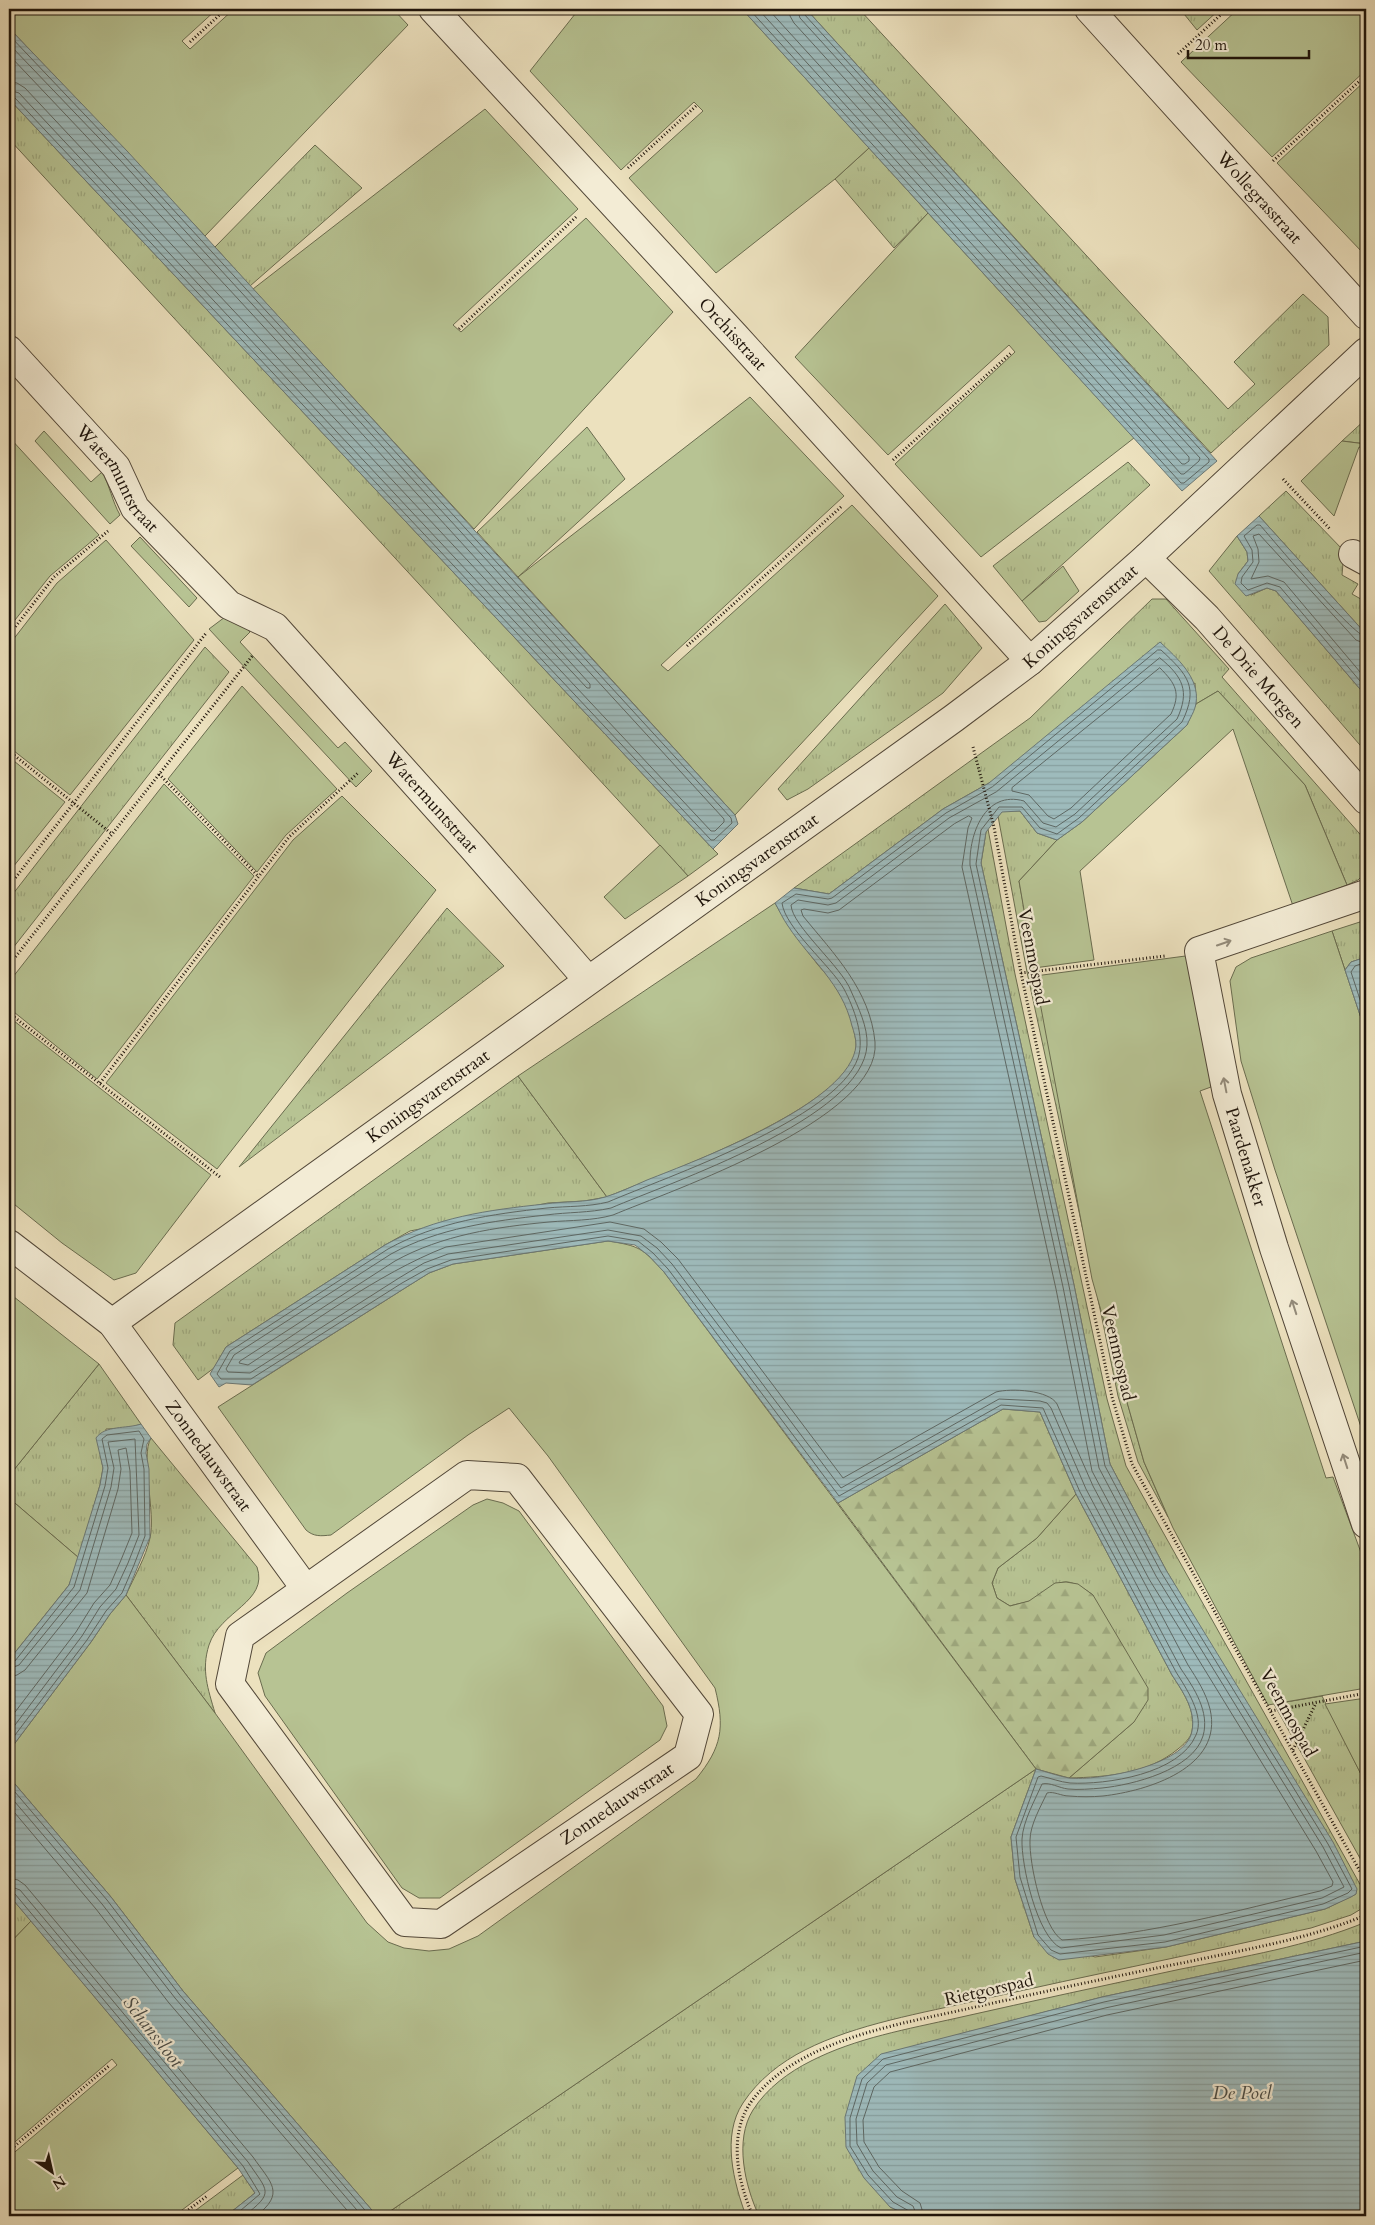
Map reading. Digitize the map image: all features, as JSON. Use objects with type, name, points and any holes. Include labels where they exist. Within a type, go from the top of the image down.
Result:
[{"type":"street","name":"Orchisstraat","points":[[433,9],[729,329],[1030,661]]},
{"type":"street","name":"Wollegrasstraat","points":[[1090,9],[1366,315]]},
{"type":"street","name":"Watermuntstraat","points":[[9,350],[116,467],[135,508],[229,605],[275,627],[588,980]]},
{"type":"street","name":"Koningsvarenstraat","points":[[112,1323],[954,718],[1030,661],[1146,558],[1366,352]]},
{"type":"street","name":"De Drie Morgen","points":[[1146,558],[1207,618],[1366,800]]},
{"type":"street","points":[[1199,951],[1366,894]]},
{"type":"street","name":"Paardenakker","points":[[1199,951],[1227,1094],[1274,1248],[1366,1524]]},
{"type":"street","name":"Zonnedauwstraat","points":[[9,1244],[112,1323],[305,1588]]},
{"type":"street","name":"Zonnedauwstraat","points":[[467,1475],[516,1478],[699,1714],[688,1756],[441,1924],[405,1922],[230,1684],[240,1636],[305,1588],[467,1475]]},
{"type":"path","points":[[190,42],[226,9]]},
{"type":"path","points":[[1153,77],[1227,9]]},
{"type":"path","points":[[1249,184],[1366,75]]},
{"type":"path","points":[[1260,453],[1360,557]]},
{"type":"path","points":[[10,632],[54,577],[135,508]]},
{"type":"path","points":[[9,886],[229,605]]},
{"type":"path","points":[[9,965],[275,627]]},
{"type":"path","points":[[100,1084],[289,837],[384,749]]},
{"type":"path","points":[[9,751],[112,834]]},
{"type":"path","points":[[158,774],[259,877]]},
{"type":"path","name":"Veenmospad","points":[[982,778],[994,827],[1021,974],[1112,1397],[1132,1464],[1366,1882]]},
{"type":"path","points":[[1021,974],[1199,951]]},
{"type":"path","points":[[9,1013],[220,1177]]},
{"type":"path","points":[[1271,1711],[1366,1693]]},
{"type":"path","points":[[1292,1750],[1316,1702]]},
{"type":"path","name":"Rietgorspad","points":[[753,2216],[739,2175],[737,2152],[740,2127],[744,2115],[754,2098],[777,2075],[809,2055],[887,2027],[1313,1934],[1366,1915]]},
{"type":"path","points":[[9,2151],[110,2065]]},
{"type":"path","points":[[180,2216],[207,2196]]},
{"type":"green space","points":[[9,9],[217,9],[182,41],[190,49],[234,9],[393,9],[408,25],[205,236],[9,28]]},
{"type":"green space","points":[[579,9],[742,9],[869,148],[835,179],[716,273],[629,178],[703,111],[694,102],[621,170],[530,71]]},
{"type":"green space","points":[[806,9],[859,9],[1228,409],[1255,384],[1234,362],[1303,294],[1328,317],[1329,345],[1211,453]]},
{"type":"green space","points":[[1180,9],[1220,9],[1197,30]]},
{"type":"green space","points":[[1238,9],[1366,9],[1366,70],[1272,157],[1181,62]]},
{"type":"green space","points":[[1366,80],[1366,251],[1363,253],[1277,163]]},
{"type":"green space","points":[[9,99],[718,854],[688,876],[9,139]]},
{"type":"green space","points":[[485,109],[578,209],[453,325],[461,332],[586,218],[673,312],[474,529],[253,289]]},
{"type":"green space","points":[[315,145],[362,188],[250,286],[215,247]]},
{"type":"green space","points":[[869,148],[928,213],[894,248],[835,179]]},
{"type":"green space","points":[[928,213],[1134,438],[981,557],[895,464],[1015,352],[1009,345],[888,455],[795,357]]},
{"type":"green space","points":[[750,397],[844,496],[661,665],[668,671],[852,505],[938,596],[735,815],[518,577]]},
{"type":"green space","points":[[1366,419],[1366,444],[1342,441]]},
{"type":"green space","points":[[587,427],[625,479],[518,577],[477,532]]},
{"type":"green space","points":[[44,431],[91,482],[102,472],[120,515],[110,524],[35,441]]},
{"type":"green space","points":[[9,437],[99,535],[50,576],[11,625],[9,622]]},
{"type":"green space","points":[[1342,441],[1366,444],[1366,449],[1359,447],[1334,516],[1301,481]]},
{"type":"green space","points":[[1128,462],[1150,485],[1022,601],[993,566]]},
{"type":"green space","points":[[1286,491],[1344,551],[1342,575],[1358,584],[1352,594],[1366,602],[1366,634],[1259,516]]},
{"type":"green space","points":[[1237,536],[1247,552],[1248,561],[1238,574],[1251,595],[1267,588],[1276,591],[1366,696],[1366,752],[1209,571]]},
{"type":"green space","points":[[140,537],[197,598],[189,607],[131,546]]},
{"type":"green space","points":[[106,540],[194,640],[70,795],[9,747],[9,645],[57,583]]},
{"type":"green space","points":[[1063,566],[1079,591],[1046,621],[1039,622],[1022,601]]},
{"type":"green space","points":[[1152,599],[1166,599],[1229,669],[1222,677],[1366,841],[1366,872],[1358,880],[1347,885],[1305,785],[1218,691],[1196,704],[1195,683],[989,783],[943,809],[829,894],[794,888],[1030,718]]},
{"type":"green space","points":[[945,604],[982,648],[943,693],[808,789],[787,800],[778,789]]},
{"type":"green space","points":[[225,617],[238,620],[250,632],[240,642],[338,748],[345,742],[372,771],[356,787],[209,629]]},
{"type":"green space","points":[[205,647],[229,672],[9,953],[9,899]]},
{"type":"green space","points":[[242,686],[337,789],[286,835],[257,872],[168,779]]},
{"type":"green space","points":[[1218,691],[1305,785],[1347,885],[1293,906],[1233,729],[1080,871],[1094,960],[1034,968],[1019,881],[1057,840],[1082,822],[1187,725],[1196,704]]},
{"type":"green space","points":[[9,757],[65,802],[9,872]]},
{"type":"green space","points":[[164,784],[254,876],[97,1079],[9,1008],[9,982]]},
{"type":"green space","points":[[342,796],[436,890],[217,1169],[106,1083],[293,840]]},
{"type":"green space","points":[[1002,811],[1020,811],[1037,833],[1057,840],[1019,881],[1083,1230],[1027,972],[998,816]]},
{"type":"green space","points":[[988,829],[1015,974],[1107,1399],[1126,1466],[1366,1895],[1366,1906],[1351,1915],[1311,1928],[890,2020],[846,2033],[805,2050],[787,2060],[763,2079],[743,2103],[736,2116],[732,2130],[732,2160],[737,2189],[746,2216],[383,2216],[1036,1769],[1011,1837],[1015,1879],[1034,1937],[1095,1957],[1166,1947],[1325,1909],[1356,1894],[1166,1570],[1110,1464],[1074,1285],[981,863]]},
{"type":"green space","points":[[660,845],[688,876],[625,919],[604,897]]},
{"type":"green space","points":[[775,903],[795,934],[843,997],[854,1029],[856,1042],[849,1066],[827,1090],[793,1113],[708,1156],[607,1197],[518,1076]]},
{"type":"green space","points":[[447,908],[504,966],[239,1167]]},
{"type":"green space","points":[[1366,920],[1366,957],[1351,962],[1345,970],[1332,931]]},
{"type":"green space","points":[[1332,931],[1366,1033],[1366,1442],[1275,1170],[1241,1061],[1230,981],[1236,967],[1251,958]]},
{"type":"green space","points":[[1193,955],[1211,1087],[1200,1091],[1326,1478],[1333,1477],[1366,1566],[1366,1688],[1268,1705],[1173,1528],[1144,1462],[1092,1279],[1035,976]]},
{"type":"green space","points":[[9,1017],[211,1175],[136,1273],[114,1280],[62,1243],[9,1200]]},
{"type":"green space","points":[[518,1076],[607,1197],[584,1201],[548,1203],[410,1231],[226,1347],[214,1368],[198,1380],[173,1345],[175,1323]]},
{"type":"green space","points":[[608,1241],[640,1249],[664,1272],[1036,1769],[383,2216],[377,2216],[183,1991],[111,1897],[9,1777],[9,1751],[126,1595],[215,1713],[367,1923],[388,1942],[404,1948],[429,1951],[449,1949],[478,1936],[696,1779],[711,1757],[719,1736],[720,1715],[715,1688],[548,1456],[509,1408],[468,1435],[331,1535],[321,1536],[306,1530],[218,1407],[429,1273],[453,1264]]},
{"type":"green space","points":[[9,1293],[99,1364],[9,1476]]},
{"type":"green space","points":[[1098,1299],[1144,1462],[1168,1517],[1138,1462],[1118,1396]]},
{"type":"green space","points":[[99,1364],[141,1424],[130,1428],[106,1429],[101,1458],[103,1468],[100,1485],[79,1558],[9,1498],[9,1476]]},
{"type":"green space","points":[[1003,1409],[1040,1412],[1076,1494],[1037,1538],[998,1568],[992,1583],[997,1598],[1010,1606],[1029,1601],[1055,1583],[1078,1584],[1093,1595],[1148,1688],[1148,1700],[1134,1722],[1069,1778],[1036,1769],[838,1503]]},
{"type":"green space","points":[[151,1438],[257,1567],[259,1579],[256,1589],[250,1598],[223,1623],[209,1645],[206,1671],[208,1688],[215,1713],[126,1595],[143,1560],[150,1538],[151,1514],[147,1458]]},
{"type":"green space","points":[[1076,1494],[1184,1695],[1193,1723],[1188,1739],[1178,1749],[1154,1764],[1112,1775],[1069,1778],[1134,1722],[1093,1595],[1082,1587],[1066,1582],[1054,1586],[1030,1601],[1010,1606],[997,1598],[992,1583],[998,1568],[1037,1538]]},
{"type":"green space","points":[[9,1498],[79,1558],[69,1585],[9,1660]]},
{"type":"green space","points":[[487,1499],[503,1503],[519,1511],[663,1706],[667,1726],[660,1740],[440,1898],[419,1898],[402,1888],[265,1696],[258,1673],[266,1653],[347,1593],[473,1505]]},
{"type":"green space","points":[[1322,1696],[1366,1784],[1366,1869],[1274,1704]]},
{"type":"green space","points":[[1366,1698],[1366,1784],[1325,1704]]},
{"type":"green space","points":[[9,1895],[31,1921],[9,1944]]},
{"type":"green space","points":[[31,1921],[238,2168],[174,2216],[9,2216],[9,2157],[117,2065],[112,2059],[9,2147],[9,1944]]},
{"type":"green space","points":[[1366,1922],[1366,1941],[1102,1997],[881,2055],[890,2207],[910,2216],[759,2216],[749,2191],[744,2163],[744,2135],[747,2122],[753,2110],[772,2088],[795,2070],[811,2061],[846,2046],[882,2035],[1275,1950],[1321,1938]]},
{"type":"green space","points":[[243,2175],[255,2193],[226,2216],[188,2216]]},
{"type":"water","points":[[742,9],[806,9],[1217,461],[1182,491]]},
{"type":"water","points":[[9,28],[128,152],[735,815],[738,824],[713,849],[9,99]]},
{"type":"water","points":[[1259,516],[1366,634],[1366,696],[1276,591],[1267,588],[1246,596],[1235,584],[1238,574],[1248,561],[1247,552],[1237,536]]},
{"type":"water","points":[[1160,642],[1186,669],[1194,685],[1196,694],[1194,712],[1187,725],[1082,822],[1057,840],[1037,833],[1020,811],[1002,812],[986,832],[981,863],[1074,1285],[1110,1464],[1166,1570],[1333,1842],[1357,1889],[1356,1894],[1325,1909],[1166,1947],[1059,1960],[1048,1954],[1034,1937],[1015,1879],[1011,1837],[1036,1769],[1069,1778],[1082,1778],[1119,1774],[1139,1769],[1174,1754],[1186,1743],[1192,1731],[1193,1723],[1188,1702],[1076,1494],[1040,1412],[1003,1409],[838,1503],[664,1272],[635,1245],[608,1241],[453,1264],[429,1273],[252,1385],[226,1383],[219,1387],[210,1374],[226,1347],[385,1245],[404,1235],[443,1221],[483,1212],[598,1199],[610,1195],[699,1159],[768,1127],[801,1108],[828,1088],[848,1067],[856,1045],[853,1031],[841,997],[825,973],[797,939],[775,903],[794,888],[829,894],[943,809],[989,783]]},
{"type":"water","points":[[1366,957],[1366,1033],[1345,970],[1351,962]]},
{"type":"water","points":[[141,1424],[151,1438],[147,1444],[146,1453],[149,1469],[150,1537],[126,1595],[9,1751],[9,1660],[69,1585],[100,1485],[103,1468],[96,1438],[110,1429]]},
{"type":"water","name":"Schanssloot","points":[[9,1777],[111,1897],[183,1991],[377,2216],[226,2216],[255,2193],[238,2168],[9,1895]]},
{"type":"water","name":"De Poel","points":[[1366,1941],[1366,2216],[910,2216],[890,2207],[864,2178],[846,2147],[845,2117],[857,2076],[881,2054],[1102,1997]]}]
